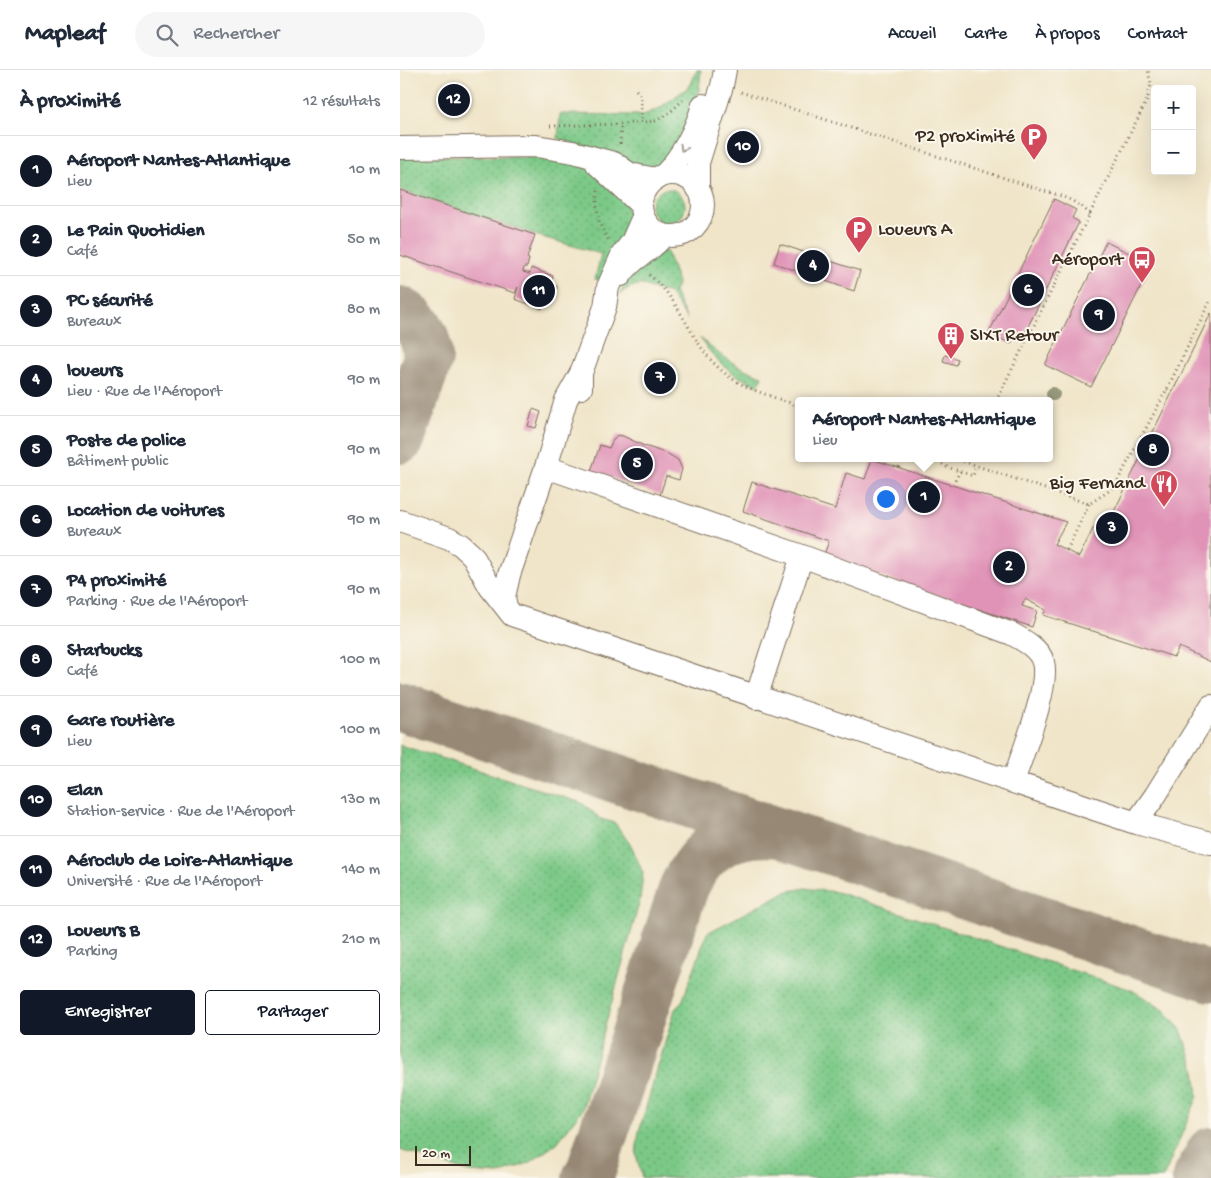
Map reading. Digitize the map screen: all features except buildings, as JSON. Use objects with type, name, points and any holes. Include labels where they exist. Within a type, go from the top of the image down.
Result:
[{"type":"street","points":[[506,608],[504,597],[509,575],[546,467],[566,400],[581,382],[605,307],[608,286],[622,255],[632,242],[642,211],[646,188],[673,166],[700,116],[711,70]]},
{"type":"street","points":[[698,189],[698,163],[725,70]]},
{"type":"street","points":[[400,148],[536,146],[573,152],[614,162],[630,174],[660,177],[675,175],[686,178],[698,189],[701,195],[702,213],[696,224],[681,235],[664,235],[650,227],[642,211],[586,156]]},
{"type":"street","points":[[605,307],[616,290],[622,273],[631,262],[658,244],[664,235]]},
{"type":"street","points":[[546,467],[802,556],[1012,634],[1028,643],[1042,660],[1045,676],[1042,694],[1013,782]]},
{"type":"street","points":[[400,521],[449,538],[461,545],[473,556],[490,587],[512,615],[756,698],[1136,823],[1211,843]]},
{"type":"street","points":[[756,698],[802,556]]},
{"type":"street","points":[[1136,823],[1211,706]]},
{"type":"path","points":[[998,397],[1147,100],[1151,85],[1148,70]]},
{"type":"path","points":[[636,90],[641,96],[641,123]]},
{"type":"path","points":[[739,91],[1044,192],[1059,195],[1084,207],[1090,215]]},
{"type":"path","points":[[545,126],[656,121],[669,113],[687,95]]},
{"type":"path","points":[[618,150],[621,124]]},
{"type":"path","points":[[598,188],[596,202],[597,217],[612,246]]},
{"type":"path","points":[[1074,232],[1080,235]]},
{"type":"path","points":[[643,270],[663,288],[704,351],[718,368],[739,384],[795,405]]},
{"type":"path","points":[[1055,270],[1061,273]]},
{"type":"path","points":[[1067,550],[1089,504],[1116,484],[1167,389],[1211,299]]},
{"type":"path","points":[[1036,310],[1041,313]]},
{"type":"path","points":[[1167,389],[1173,392]]},
{"type":"path","points":[[899,467],[901,462]]},
{"type":"path","points":[[940,462],[948,467],[973,476],[976,466]]},
{"type":"path","points":[[965,462],[1089,504]]},
{"type":"path","points":[[953,485],[960,471]]},
{"type":"green space","points":[[697,70],[701,70],[699,91],[684,133],[662,165],[646,170],[558,138],[560,114],[643,115],[658,109],[690,86]]},
{"type":"green space","points":[[400,156],[559,158],[593,170],[626,205],[630,221],[602,281],[595,279],[601,254],[535,235],[400,190]]},
{"type":"green space","points":[[668,189],[675,190],[680,194],[684,199],[684,213],[680,218],[675,222],[668,223],[661,222],[656,218],[652,213],[651,206],[652,199],[656,194],[661,190]]},
{"type":"green space","points":[[666,250],[678,282],[674,292],[687,319],[668,292],[640,285],[634,286],[620,294],[629,274]]},
{"type":"green space","points":[[700,338],[729,360],[744,369],[762,376],[758,386],[739,377],[725,367]]},
{"type":"green space","points":[[400,745],[582,803],[601,819],[615,823],[632,847],[643,873],[640,900],[582,1110],[557,1143],[531,1162],[499,1174],[468,1172],[400,1150]]},
{"type":"green space","points":[[805,888],[837,892],[1132,990],[1164,1010],[1181,1030],[1195,1069],[1198,1096],[1163,1178],[642,1178],[636,1154],[639,1131],[675,1009],[682,1002],[707,933],[785,892]]},
{"type":"taxiway","points":[[400,311],[407,315],[421,330],[426,343],[428,358],[400,439]]},
{"type":"taxiway","points":[[400,706],[1211,977]]},
{"type":"taxiway","points":[[587,1178],[592,1168],[684,887],[692,872],[701,860],[722,842],[748,833],[780,833]]},
{"type":"taxiway","points":[[1197,1178],[1211,1152]]},
{"type":"place","name":"Loueurs B","points":[[454,100]]},
{"type":"place","name":"Elan","points":[[743,147]]},
{"type":"place","name":"P2 proximité","points":[[1034,161]]},
{"type":"place","name":"Loueurs A","points":[[859,254]]},
{"type":"place","name":"loueurs","points":[[813,266]]},
{"type":"place","name":"Aéroport","points":[[1142,284]]},
{"type":"place","name":"Location de voitures","points":[[1028,290]]},
{"type":"place","name":"Aéroclub de Loire-Atlantique","points":[[539,291]]},
{"type":"place","name":"Gare routière","points":[[1099,315]]},
{"type":"place","name":"SIXT Retour","points":[[951,360]]},
{"type":"place","name":"P4 proximité","points":[[660,378]]},
{"type":"place","name":"Starbucks","points":[[1153,450]]},
{"type":"place","name":"Poste de police","points":[[637,464]]},
{"type":"place","name":"Aéroport Nantes-Atlantique","points":[[924,497]]},
{"type":"place","name":"Big Fernand","points":[[1164,508]]},
{"type":"place","name":"PC sécurité","points":[[1112,528]]},
{"type":"place","name":"Le Pain Quotidien","points":[[1009,567]]}]
